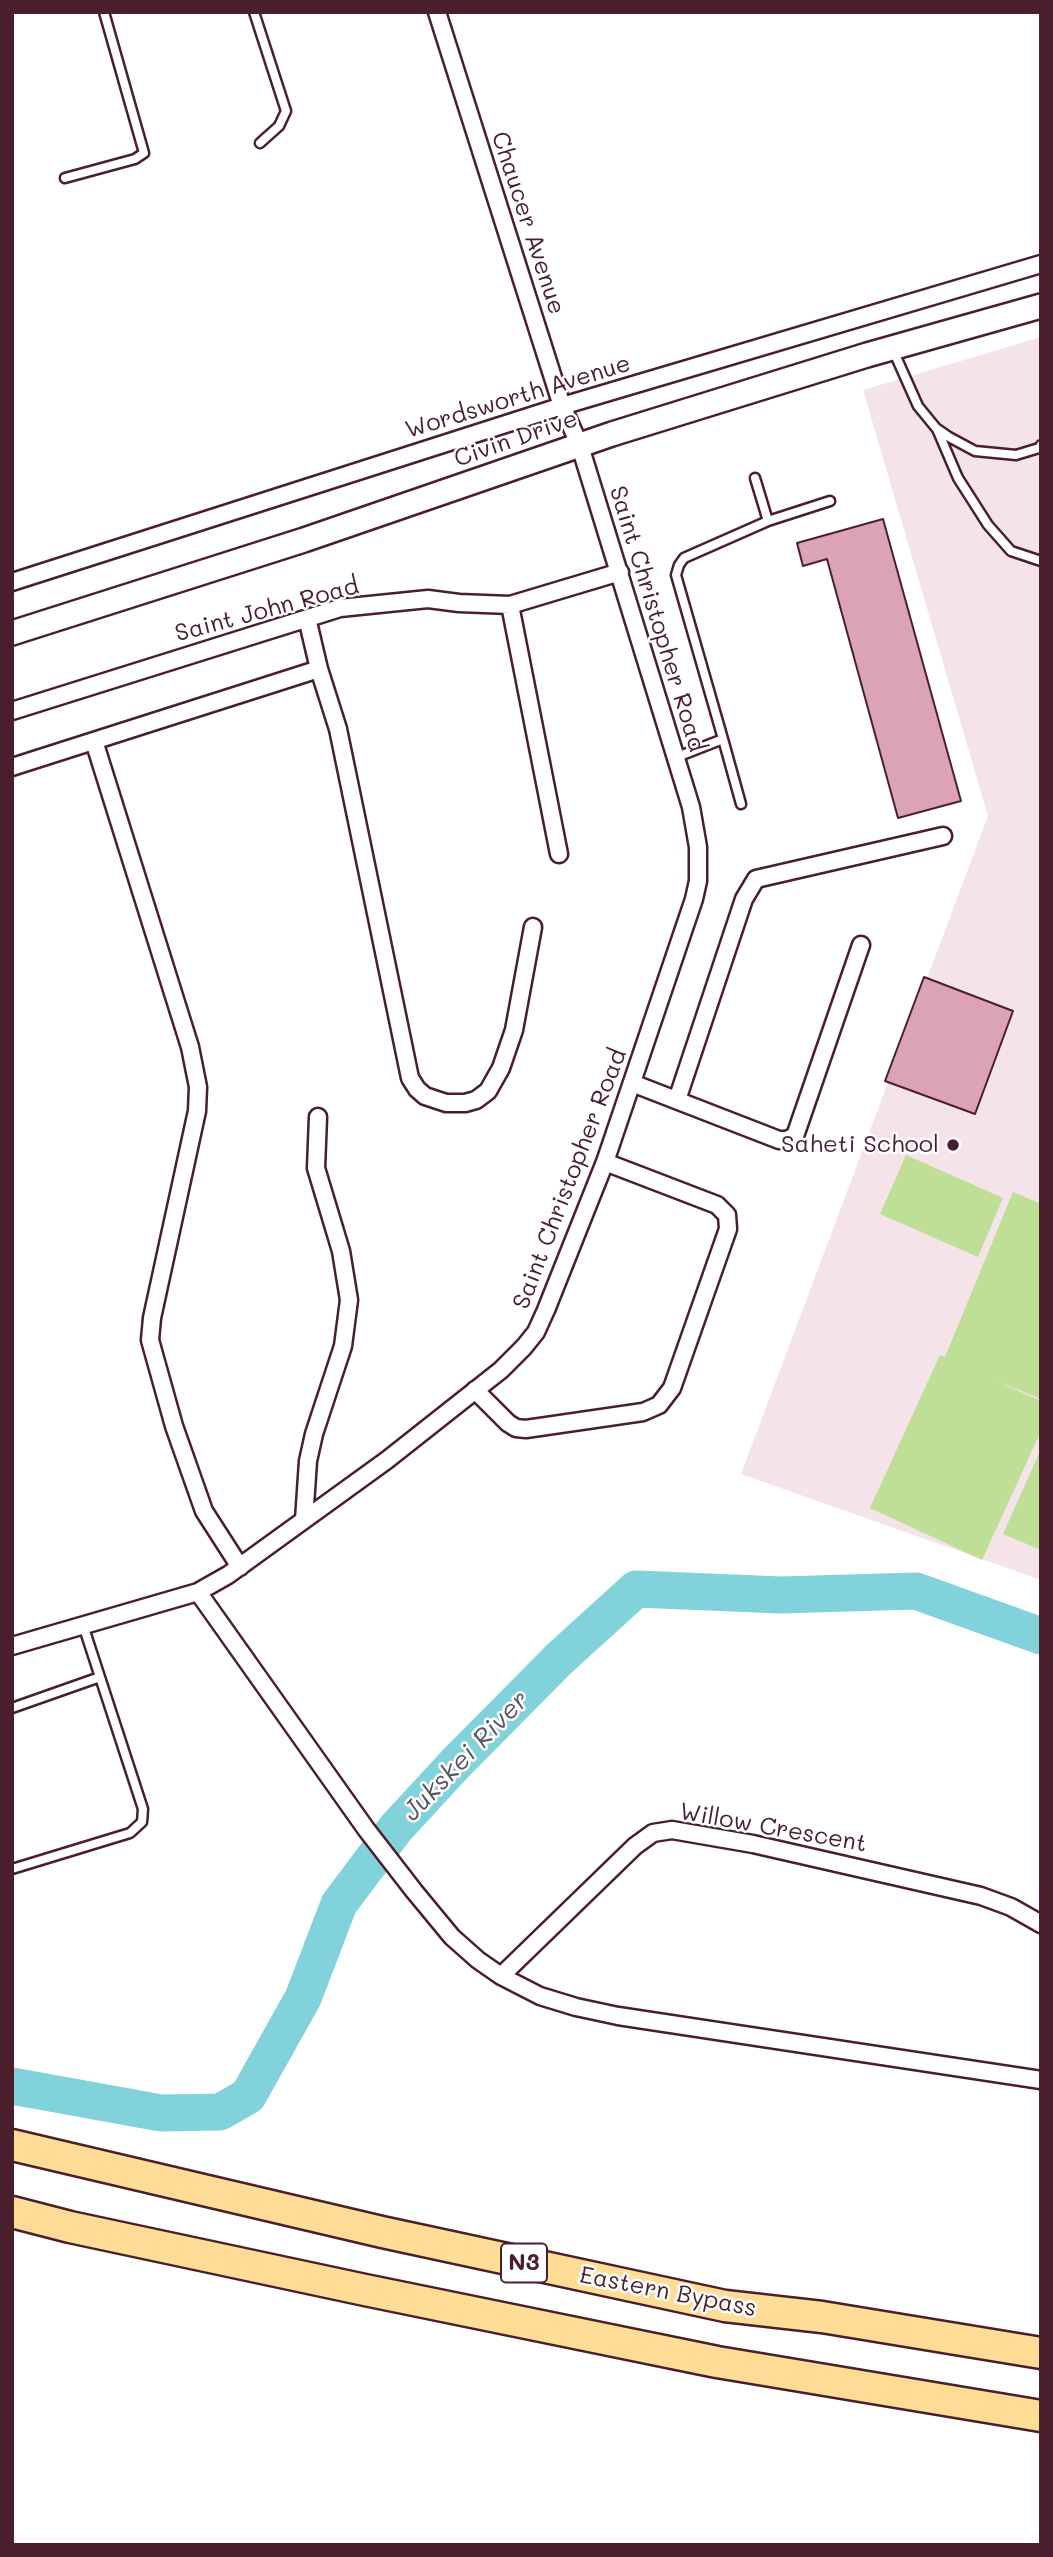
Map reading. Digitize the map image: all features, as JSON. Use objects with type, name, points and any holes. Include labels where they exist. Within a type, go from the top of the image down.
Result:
[{"type":"highway","name":"Eastern Bypass","points":[[12,2145],[382,2232],[725,2306],[822,2317],[1041,2353]]},
{"type":"highway","name":"N3","points":[[12,2212],[352,2288],[718,2362],[1041,2416]]},
{"type":"main road","name":"Civin Drive","points":[[12,633],[304,540],[580,446],[893,348],[1041,306]]},
{"type":"street","name":"Chaucer Avenue","points":[[437,12],[562,406],[580,446]]},
{"type":"street","name":"Wordsworth Avenue","points":[[12,582],[562,406],[1041,264]]},
{"type":"street","name":"Saint Christopher Road","points":[[12,1646],[198,1592],[240,1567],[387,1460],[475,1391],[501,1370],[536,1332],[605,1162],[698,881],[698,847],[691,807],[580,446]]},
{"type":"street","name":"Saint John Road","points":[[12,711],[340,608],[428,599],[510,605],[620,572]]},
{"type":"street","points":[[510,605],[559,854]]},
{"type":"street","points":[[307,618],[318,669],[338,729],[410,1078],[416,1089],[425,1096],[446,1103],[465,1103],[488,1091],[501,1069],[514,1030],[533,927]]},
{"type":"street","points":[[12,767],[318,669]]},
{"type":"street","points":[[94,741],[190,1047],[198,1087],[197,1111],[150,1340],[174,1426],[204,1511],[240,1567]]},
{"type":"street","points":[[677,1100],[744,899],[756,879],[943,836]]},
{"type":"street","points":[[632,1083],[779,1140],[795,1136],[861,946]]},
{"type":"street","points":[[304,1520],[308,1461],[314,1434],[343,1346],[349,1300],[341,1251],[316,1168],[318,1117]]},
{"type":"street","points":[[475,1391],[508,1423],[516,1428],[526,1429],[643,1412],[659,1405],[672,1388],[728,1229],[727,1215],[717,1205],[605,1162]]},
{"type":"street","points":[[198,1592],[366,1829],[414,1891],[452,1937],[501,1976],[540,1996],[618,2016],[1041,2080]]},
{"type":"street","name":"Willow Crescent","points":[[501,1976],[635,1846],[653,1833],[672,1830],[754,1844],[958,1890],[1012,1907],[1041,1924]]},
{"type":"lane","points":[[65,178],[135,159],[144,153],[104,12]]},
{"type":"lane","points":[[254,12],[286,111],[279,126],[260,143]]},
{"type":"lane","points":[[893,348],[911,394],[936,428],[958,478],[988,525],[1011,551],[1041,561]]},
{"type":"lane","points":[[936,428],[975,450],[1016,455],[1041,445]]},
{"type":"lane","points":[[755,478],[768,521]]},
{"type":"lane","points":[[741,804],[676,575],[684,558],[768,521],[830,501]]},
{"type":"lane","points":[[677,757],[723,739]]},
{"type":"lane","points":[[12,1869],[130,1833],[142,1822],[143,1810],[83,1625]]},
{"type":"lane","points":[[12,1708],[100,1677]]},
{"type":"shaded area","name":"Saheti School","points":[[1041,337],[1041,1580],[741,1474],[988,816],[863,390]]},
{"type":"green space","points":[[906,1155],[1003,1198],[978,1257],[880,1214]]},
{"type":"green space","points":[[1013,1192],[1041,1204],[1041,1399],[992,1379],[1041,1401],[1041,1431],[982,1560],[870,1508],[940,1355],[945,1357]]},
{"type":"green space","points":[[1041,1449],[1041,1550],[1003,1534]]},
{"type":"building","points":[[883,519],[961,801],[898,818],[827,559],[803,566],[797,543]]},
{"type":"building","points":[[924,977],[1013,1011],[975,1114],[885,1081]]},
{"type":"waterway","name":"Jukskei River","points":[[12,2086],[161,2113],[220,2112],[248,2096],[303,1998],[339,1904],[396,1828],[559,1659],[636,1589],[781,1595],[916,1591],[1041,1636]]},
{"type":"place","name":"Saheti School","points":[[953,1145]]}]
